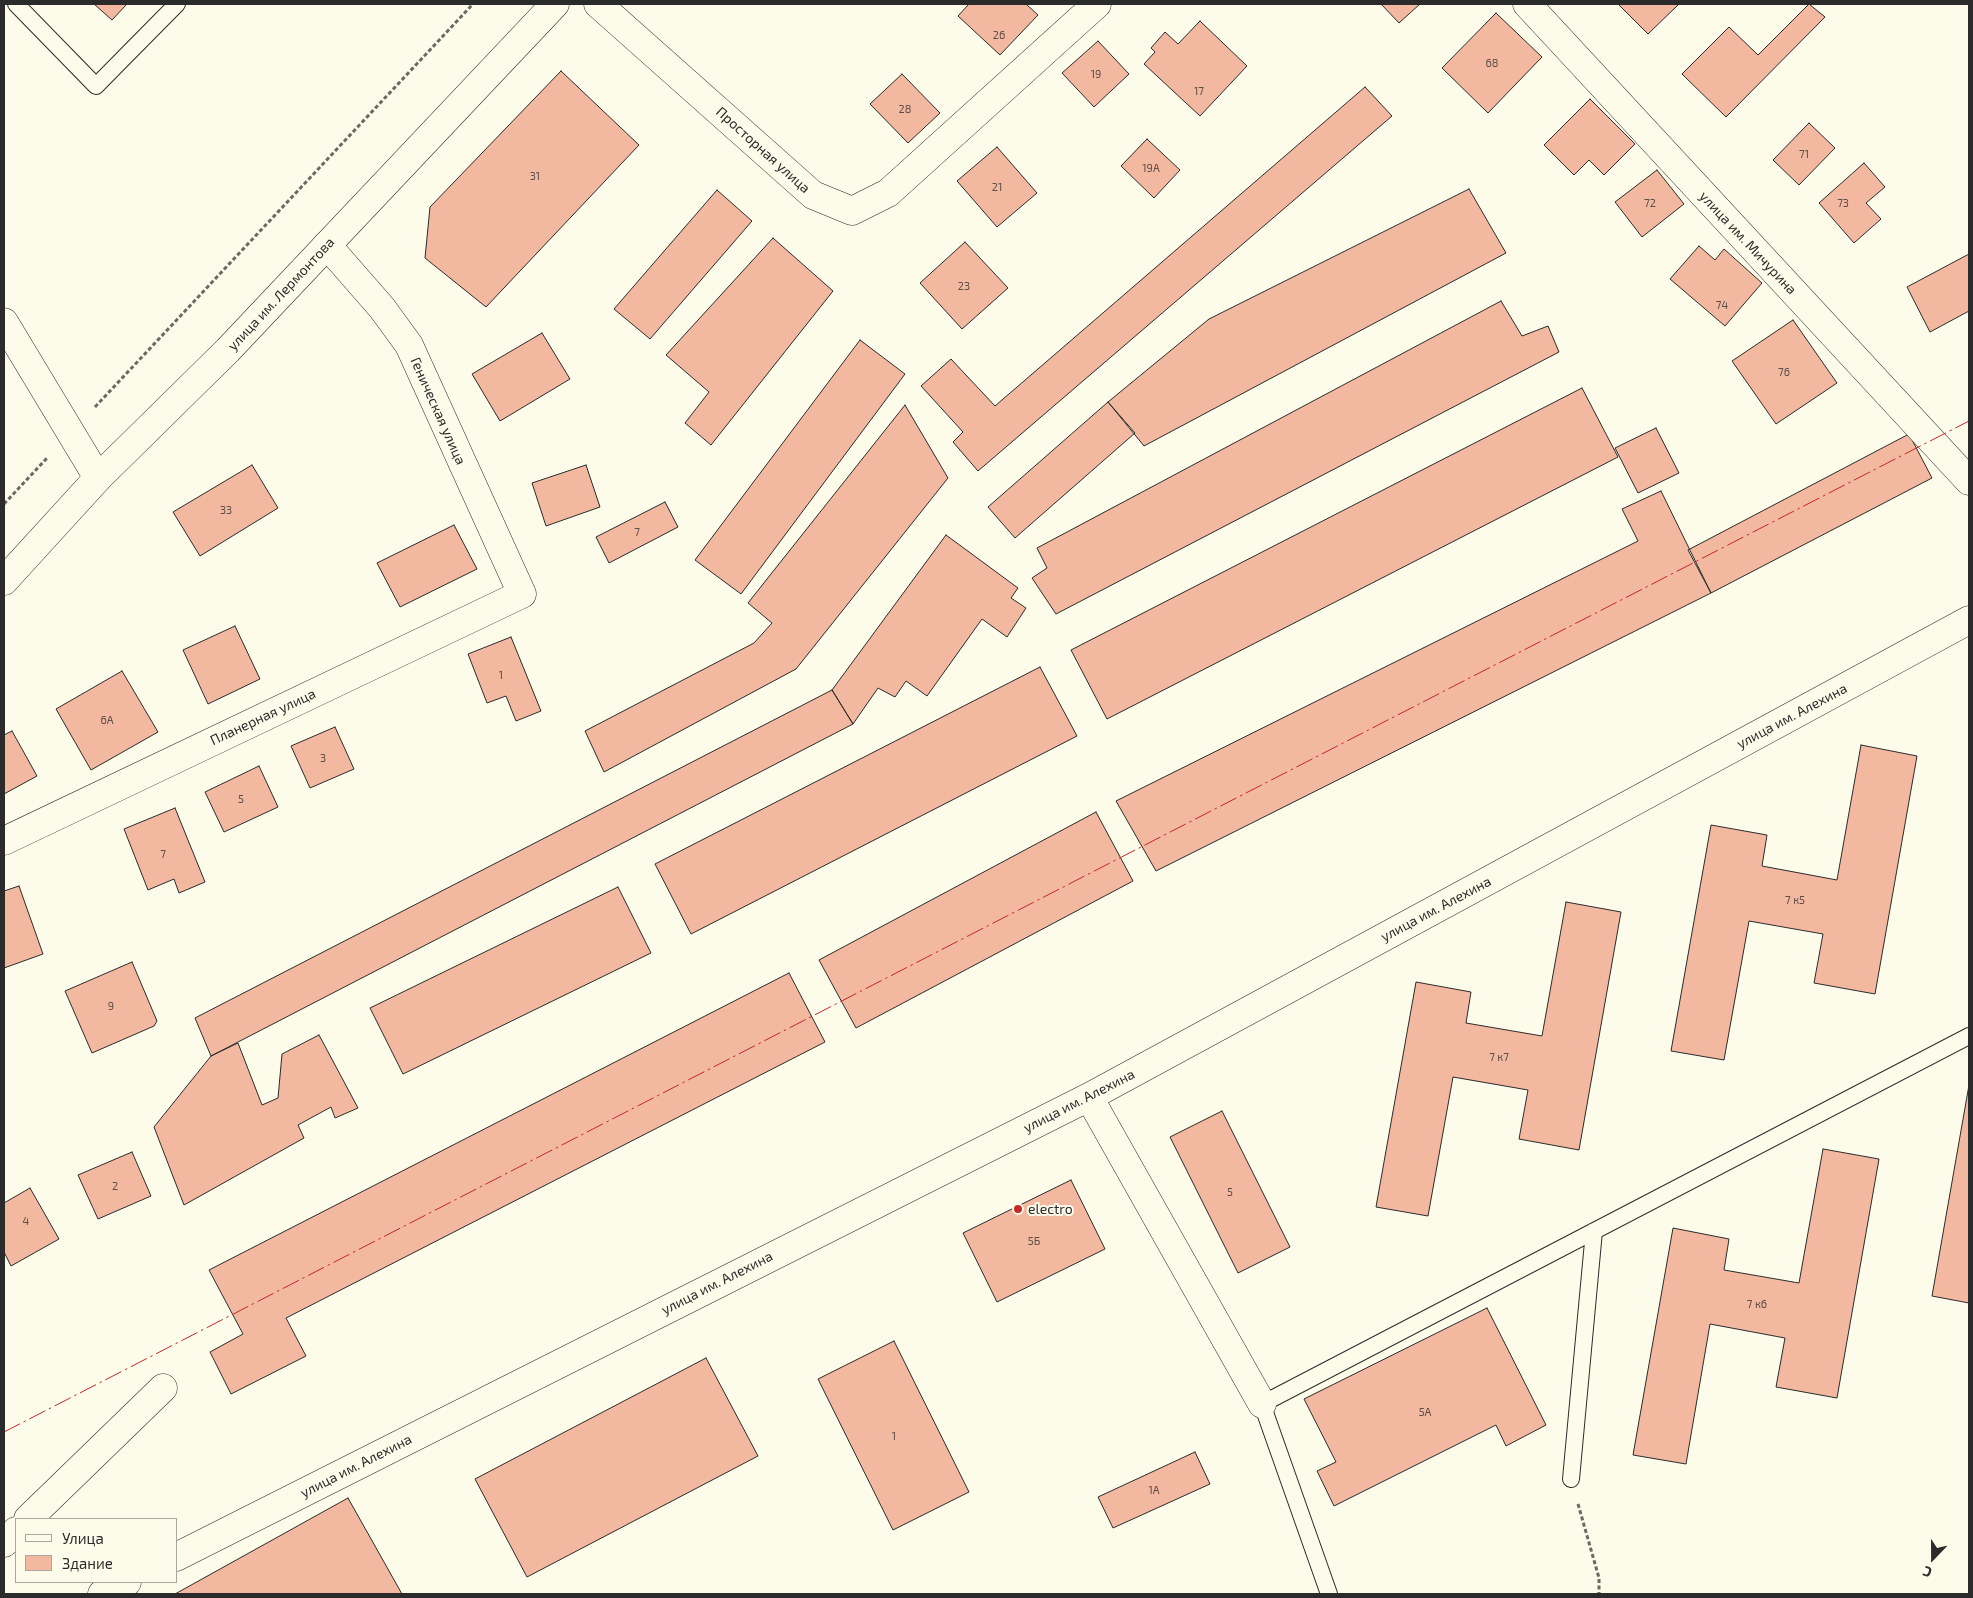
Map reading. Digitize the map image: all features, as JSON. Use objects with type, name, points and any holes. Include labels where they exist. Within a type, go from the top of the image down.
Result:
[{"type":"main road","name":"улица им. Лермонтова","points":[[4,581],[98,478],[228,350],[555,4]]},
{"type":"main road","name":"Просторная улица","points":[[598,4],[813,195],[852,211],[888,192],[1097,4]]},
{"type":"main road","name":"улица им. Мичурина","points":[[1527,4],[1969,482]]},
{"type":"main road","name":"Геническая улица","points":[[327,245],[382,308],[409,345],[522,594]]},
{"type":"main road","points":[[4,322],[98,478]]},
{"type":"main road","name":"Планерная улица","points":[[4,841],[522,594]]},
{"type":"main road","name":"улица им. Алехина","points":[[178,1556],[1089,1097],[1969,620]]},
{"type":"main road","points":[[1089,1097],[1262,1404]]},
{"type":"main road","points":[[29,1518],[163,1388]]},
{"type":"main road","points":[[4,1543],[15,1532]]},
{"type":"main road","points":[[102,1594],[125,1583]]},
{"type":"lane","points":[[16,4],[96,86],[177,4]]},
{"type":"lane","points":[[1329,1594],[1262,1404],[1969,1036]]},
{"type":"lane","points":[[1571,1479],[1594,1231]]},
{"type":"path","points":[[4,504],[473,4]]},
{"type":"path","points":[[1571,1479],[1599,1578],[1599,1594]]},
{"type":"building","points":[[94,4],[127,4],[112,20]]},
{"type":"building","points":[[969,4],[1026,4],[1038,15],[1000,55],[958,16]]},
{"type":"building","points":[[1381,4],[1420,4],[1399,23]]},
{"type":"building","points":[[1618,4],[1679,4],[1648,34]]},
{"type":"building","points":[[1809,4],[1825,17],[1726,117],[1682,74],[1729,27],[1758,55]]},
{"type":"building","points":[[1496,13],[1542,57],[1488,113],[1442,68]]},
{"type":"building","points":[[1200,21],[1247,66],[1200,116],[1144,64],[1155,52],[1151,48],[1165,32],[1178,44]]},
{"type":"building","points":[[1098,41],[1129,74],[1094,107],[1062,73]]},
{"type":"building","points":[[561,71],[639,145],[486,307],[425,258],[430,207]]},
{"type":"building","points":[[902,74],[940,113],[908,143],[870,104]]},
{"type":"building","points":[[1365,87],[1392,116],[978,471],[953,442],[963,432],[921,386],[951,359],[995,406]]},
{"type":"building","points":[[1590,99],[1635,144],[1604,175],[1589,160],[1574,175],[1544,145]]},
{"type":"building","points":[[1809,123],[1835,148],[1799,185],[1773,160]]},
{"type":"building","points":[[1147,139],[1180,170],[1154,198],[1121,166]]},
{"type":"building","points":[[997,147],[1037,193],[997,227],[957,181]]},
{"type":"building","points":[[1864,163],[1885,187],[1866,203],[1881,219],[1854,243],[1819,203]]},
{"type":"building","points":[[1657,170],[1684,204],[1642,237],[1615,202]]},
{"type":"building","points":[[1469,189],[1506,253],[1144,446],[1108,402],[1209,319]]},
{"type":"building","points":[[717,190],[752,221],[650,339],[614,309]]},
{"type":"building","points":[[773,238],[833,291],[711,445],[685,423],[709,392],[666,355]]},
{"type":"building","points":[[965,242],[1008,288],[962,329],[920,283]]},
{"type":"building","points":[[1699,246],[1715,260],[1724,249],[1762,283],[1725,326],[1670,279]]},
{"type":"building","points":[[1969,254],[1969,311],[1930,332],[1907,287]]},
{"type":"building","points":[[1501,301],[1522,336],[1548,326],[1559,352],[1056,614],[1032,578],[1047,568],[1037,548]]},
{"type":"building","points":[[1793,320],[1837,383],[1776,424],[1732,361]]},
{"type":"building","points":[[542,333],[570,379],[500,421],[472,374]]},
{"type":"building","points":[[860,340],[905,374],[741,594],[695,560]]},
{"type":"building","points":[[1582,388],[1618,457],[1107,719],[1071,650]]},
{"type":"building","points":[[1108,402],[1135,433],[1015,538],[988,507]]},
{"type":"building","points":[[905,405],[948,478],[796,669],[604,772],[585,731],[754,643],[772,623],[748,603]]},
{"type":"building","points":[[1656,428],[1679,473],[1638,493],[1615,448]]},
{"type":"building","points":[[1909,434],[1932,478],[1711,593],[1688,550]]},
{"type":"building","points":[[252,465],[278,508],[200,556],[173,512]]},
{"type":"building","points":[[586,465],[600,507],[546,526],[532,483]]},
{"type":"building","points":[[1661,491],[1711,593],[1156,871],[1116,801],[1638,541],[1622,509]]},
{"type":"building","points":[[665,502],[678,527],[609,563],[596,537]]},
{"type":"building","points":[[454,525],[477,569],[400,607],[377,563]]},
{"type":"building","points":[[946,535],[1018,588],[1011,598],[1026,608],[1007,637],[982,619],[927,696],[906,681],[895,697],[878,688],[853,724],[832,690]]},
{"type":"building","points":[[235,626],[260,679],[208,704],[183,650]]},
{"type":"building","points":[[511,637],[541,711],[516,721],[506,696],[487,703],[468,654]]},
{"type":"building","points":[[1040,667],[1077,736],[691,934],[655,864]]},
{"type":"building","points":[[122,671],[158,732],[91,770],[56,709]]},
{"type":"building","points":[[832,690],[853,724],[211,1056],[195,1018]]},
{"type":"building","points":[[335,727],[354,769],[310,788],[291,746]]},
{"type":"building","points":[[12,731],[37,776],[4,794],[4,735]]},
{"type":"building","points":[[1861,745],[1917,756],[1875,994],[1814,983],[1823,934],[1749,921],[1724,1060],[1671,1051],[1711,825],[1767,835],[1762,866],[1837,880]]},
{"type":"building","points":[[259,766],[278,807],[224,832],[205,792]]},
{"type":"building","points":[[175,808],[205,882],[179,893],[174,879],[148,890],[124,829]]},
{"type":"building","points":[[1096,812],[1133,881],[856,1028],[819,960]]},
{"type":"building","points":[[19,886],[43,954],[4,968],[4,891]]},
{"type":"building","points":[[618,887],[651,953],[403,1074],[370,1008]]},
{"type":"building","points":[[1566,902],[1621,912],[1579,1150],[1519,1139],[1528,1090],[1453,1077],[1428,1216],[1376,1207],[1416,982],[1471,992],[1466,1023],[1542,1036]]},
{"type":"building","points":[[132,962],[157,1021],[154,1026],[92,1053],[65,991]]},
{"type":"building","points":[[789,973],[825,1042],[286,1318],[306,1356],[231,1394],[210,1352],[243,1334],[209,1270]]},
{"type":"building","points":[[319,1035],[358,1108],[335,1118],[331,1107],[298,1125],[304,1138],[184,1205],[154,1127],[211,1056],[238,1043],[262,1105],[278,1098],[282,1054]]},
{"type":"building","points":[[1969,1085],[1969,1303],[1932,1296]]},
{"type":"building","points":[[1222,1111],[1290,1247],[1238,1273],[1170,1137]]},
{"type":"building","points":[[1823,1149],[1879,1159],[1837,1398],[1776,1387],[1785,1338],[1710,1324],[1686,1464],[1633,1455],[1673,1228],[1729,1239],[1724,1270],[1799,1283]]},
{"type":"building","points":[[132,1152],[151,1196],[98,1219],[78,1175]]},
{"type":"building","points":[[1071,1180],[1105,1249],[997,1302],[963,1233]]},
{"type":"building","points":[[30,1188],[59,1239],[11,1266],[4,1252],[4,1203]]},
{"type":"building","points":[[1487,1308],[1546,1425],[1506,1446],[1496,1425],[1334,1506],[1317,1471],[1336,1462],[1304,1399]]},
{"type":"building","points":[[894,1341],[969,1492],[893,1530],[818,1379]]},
{"type":"building","points":[[706,1358],[758,1456],[527,1577],[475,1479]]},
{"type":"building","points":[[1195,1452],[1210,1484],[1113,1528],[1098,1497]]},
{"type":"building","points":[[348,1498],[402,1594],[175,1594]]},
{"type":"power","points":[[4,1432],[1969,421]]},
{"type":"place","name":"electro","points":[[1018,1209]]}]
